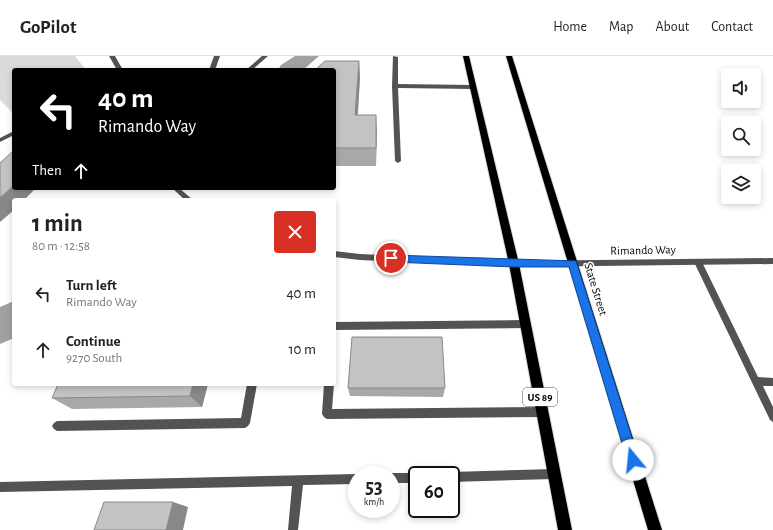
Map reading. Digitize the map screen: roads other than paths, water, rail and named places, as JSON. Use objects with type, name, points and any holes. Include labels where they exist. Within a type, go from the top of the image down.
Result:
[{"type":"main road","name":"US 89","points":[[466,56],[514,264],[565,530]]},
{"type":"main road","name":"State Street","points":[[509,56],[655,530]]},
{"type":"street","points":[[112,56],[119,68]]},
{"type":"street","points":[[213,68],[217,56]]},
{"type":"street","points":[[250,68],[264,56]]},
{"type":"street","points":[[395,57],[398,161]]},
{"type":"street","points":[[395,86],[472,86]]},
{"type":"street","points":[[0,140],[12,134]]},
{"type":"street","points":[[178,190],[188,198]]},
{"type":"street","name":"Rimando Way","points":[[336,254],[360,257],[514,264],[773,261]]},
{"type":"street","points":[[698,262],[773,417]]},
{"type":"street","points":[[336,326],[525,324]]},
{"type":"street","points":[[756,382],[773,382]]},
{"type":"street","points":[[57,426],[245,423],[252,386]]},
{"type":"street","points":[[329,386],[327,414],[543,412]]},
{"type":"street","points":[[460,477],[554,474]]},
{"type":"street","points":[[0,487],[348,479]]},
{"type":"street","points":[[293,530],[298,481]]},
{"type":"waterway","points":[[292,68],[309,56]]},
{"type":"waterway","points":[[0,329],[12,318]]}]
